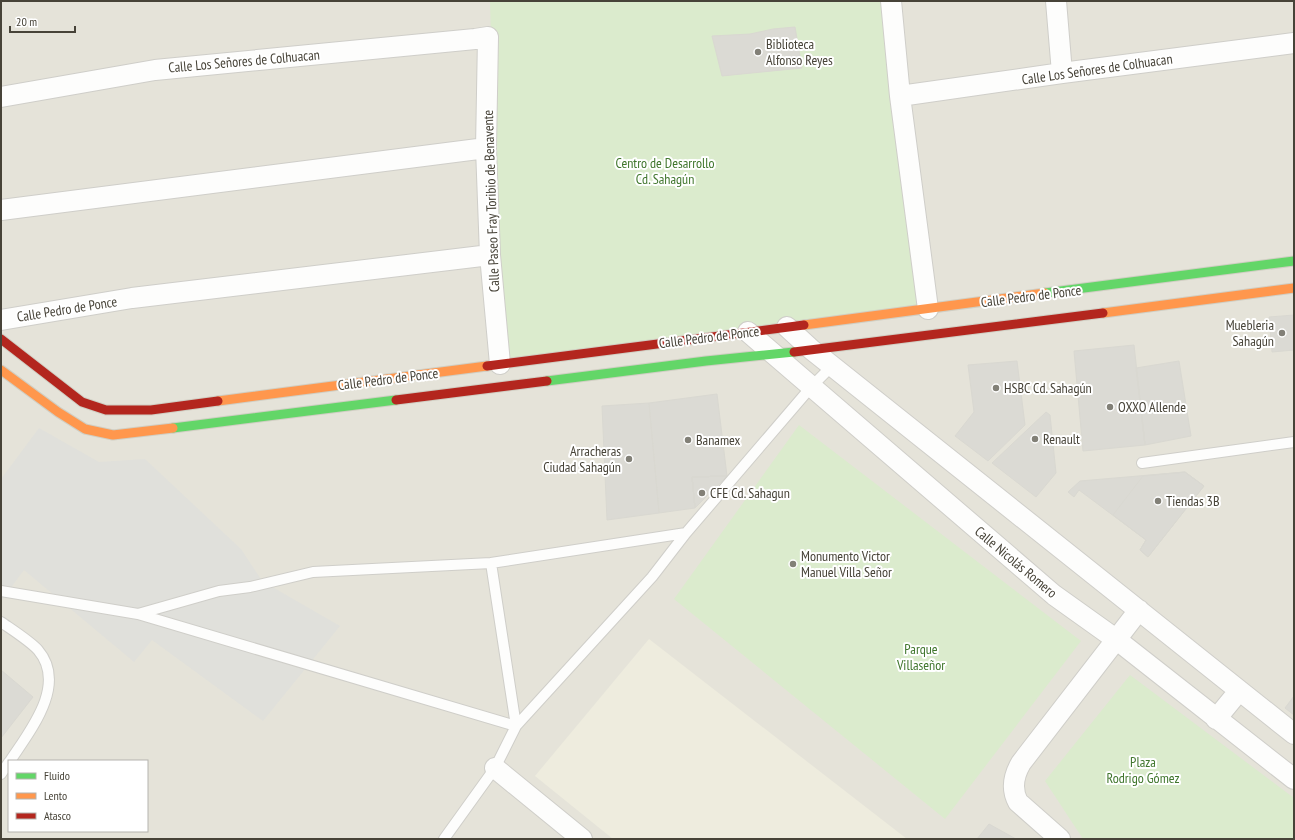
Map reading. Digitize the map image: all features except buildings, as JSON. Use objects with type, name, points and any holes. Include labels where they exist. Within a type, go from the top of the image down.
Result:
[{"type":"street","points":[[891,1],[900,96],[928,309]]},
{"type":"street","points":[[1056,1],[1062,73]]},
{"type":"street","name":"Calle Los Señores de Colhuacan","points":[[1,97],[155,70],[488,37]]},
{"type":"street","name":"Calle Paseo Fray Toribio de Benavente","points":[[488,37],[486,148],[490,255],[500,364]]},
{"type":"street","name":"Calle Los Señores de Colhuacan","points":[[900,96],[1294,43]]},
{"type":"street","points":[[1,210],[486,148]]},
{"type":"street","name":"Calle Pedro de Ponce","points":[[1,320],[132,298],[490,255]]},
{"type":"street","name":"Calle Pedro de Ponce","points":[[1,339],[82,402],[106,410],[151,410],[1294,261]]},
{"type":"street","name":"Calle Pedro de Ponce","points":[[1,370],[58,412],[85,429],[113,435],[812,350],[1294,288]]},
{"type":"street","points":[[787,327],[812,350],[1294,734]]},
{"type":"street","name":"Calle Nicolás Romero","points":[[748,332],[1054,594],[1117,640],[1294,780]]},
{"type":"street","points":[[1060,839],[1018,802],[1015,797],[1014,782],[1016,772],[1021,763],[1139,610]]},
{"type":"street","points":[[1216,719],[1239,691]]},
{"type":"street","points":[[495,768],[582,839]]},
{"type":"lane","points":[[444,839],[495,768],[516,726],[652,577],[686,534],[812,386],[832,366]]},
{"type":"lane","points":[[1142,463],[1294,442]]},
{"type":"lane","points":[[138,614],[219,591],[250,587],[313,572],[491,563],[686,534]]},
{"type":"lane","points":[[491,563],[516,726]]},
{"type":"lane","points":[[1,591],[138,614],[516,726]]},
{"type":"lane","points":[[1,622],[38,650],[46,666],[49,681],[46,700],[40,716],[10,760]]},
{"type":"lane","points":[[1,774],[8,763]]},
{"type":"shaded area","points":[[1,1],[1294,1],[1294,839],[1,839]]},
{"type":"shaded area","points":[[39,428],[99,462],[145,459],[241,549],[262,581],[340,626],[263,721],[152,640],[134,662],[24,570],[1,601],[1,479]]},
{"type":"shaded area","points":[[649,639],[907,839],[613,839],[535,776]]},
{"type":"green space","name":"Centro de Desarrollo Cd. Sahagún","points":[[490,1],[889,1],[923,309],[500,364]]},
{"type":"green space","name":"Parque Villaseñor","points":[[799,425],[1081,641],[945,819],[674,599]]},
{"type":"green space","name":"Plaza Rodrigo Gómez","points":[[1130,675],[1294,798],[1294,839],[1083,839],[1045,781]]},
{"type":"traffic: fast","points":[[1045,293],[1294,261]]},
{"type":"traffic: fast","points":[[547,381],[706,361],[794,352]]},
{"type":"traffic: fast","points":[[173,428],[396,400]]},
{"type":"traffic: slow","points":[[1103,313],[1294,288]]},
{"type":"traffic: slow","points":[[804,325],[1045,293]]},
{"type":"traffic: slow","points":[[218,401],[487,366]]},
{"type":"traffic: slow","points":[[1,370],[58,412],[85,429],[113,435],[173,428]]},
{"type":"traffic: jam","points":[[794,352],[1103,313]]},
{"type":"traffic: jam","points":[[487,366],[804,325]]},
{"type":"traffic: jam","points":[[1,339],[82,402],[106,410],[151,410],[218,401]]},
{"type":"traffic: jam","points":[[396,400],[547,381]]},
{"type":"place","name":"Biblioteca Alfonso Reyes","points":[[758,52]]},
{"type":"place","name":"Muebleria Sahagún","points":[[1282,333]]},
{"type":"place","name":"HSBC Cd. Sahagún","points":[[996,388]]},
{"type":"place","name":"OXXO Allende","points":[[1110,407]]},
{"type":"place","name":"Renault","points":[[1035,439]]},
{"type":"place","name":"Banamex","points":[[688,440]]},
{"type":"place","name":"Arracheras Ciudad Sahagún","points":[[629,459]]},
{"type":"place","name":"CFE Cd. Sahagun","points":[[702,493]]},
{"type":"place","name":"Tiendas 3B","points":[[1158,501]]},
{"type":"place","name":"Monumento Victor Manuel Villa Señor","points":[[793,564]]}]
